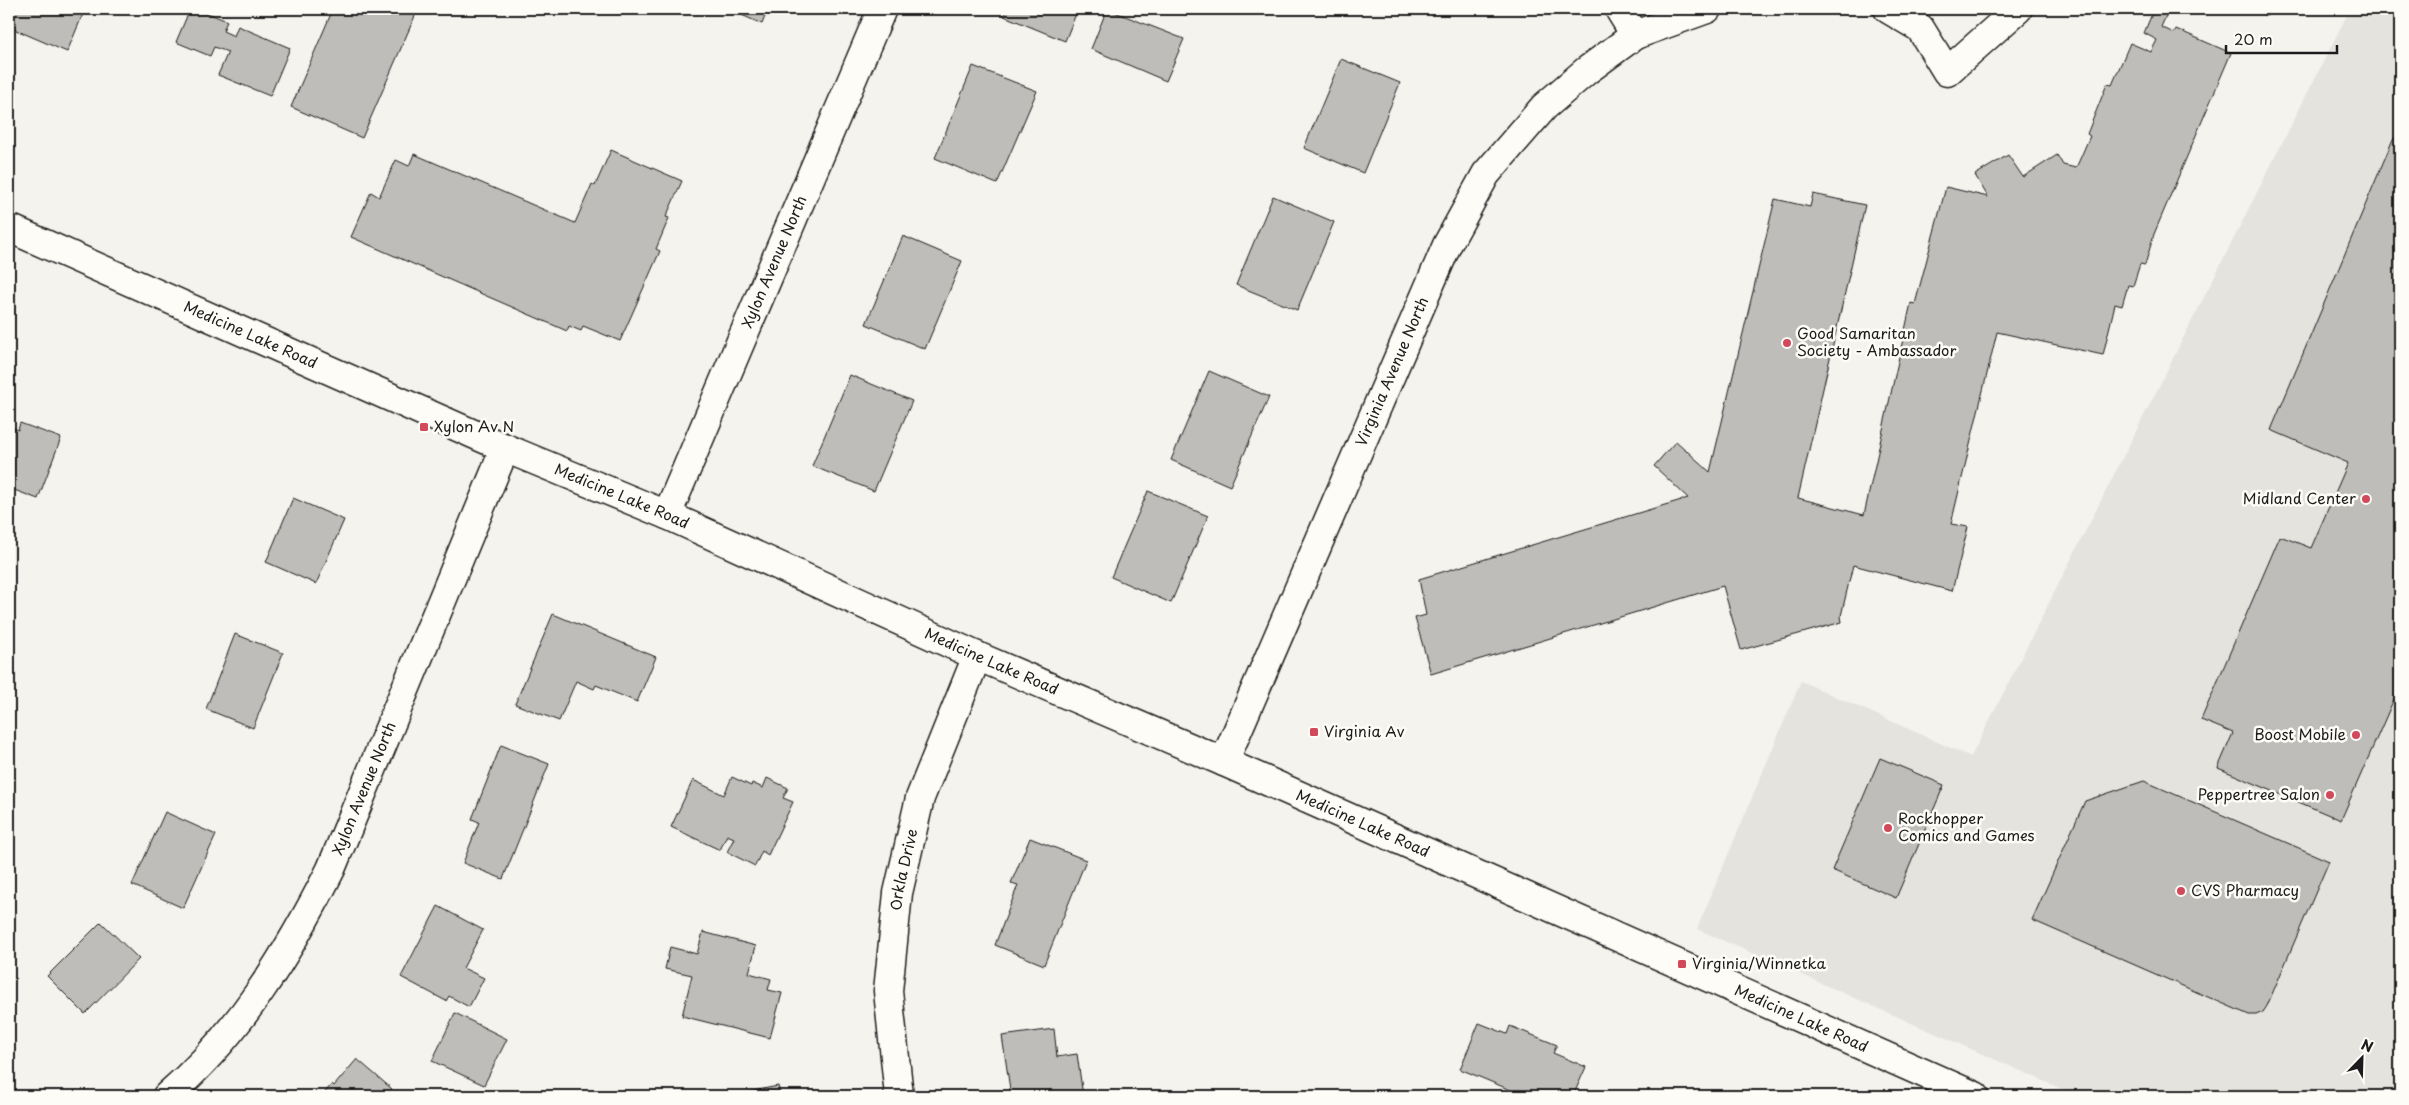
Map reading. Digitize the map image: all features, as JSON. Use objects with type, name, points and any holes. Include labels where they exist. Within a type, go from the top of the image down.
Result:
[{"type":"street","name":"Xylon Avenue North","points":[[667,515],[882,9]]},
{"type":"street","points":[[1620,9],[1635,35]]},
{"type":"street","name":"Virginia Avenue North","points":[[1224,762],[1447,245],[1486,174],[1544,107],[1586,71],[1635,35],[1707,9]]},
{"type":"street","points":[[1888,9],[1920,28],[1947,72],[2018,9]]},
{"type":"street","name":"Medicine Lake Road","points":[[9,228],[505,448],[667,515],[977,656],[1224,762],[1975,1096]]},
{"type":"street","name":"Xylon Avenue North","points":[[167,1096],[219,1046],[253,1005],[307,916],[334,860],[505,448]]},
{"type":"street","name":"Orkla Drive","points":[[899,1096],[888,992],[898,893],[920,798],[977,656]]},
{"type":"shaded area","points":[[2350,9],[2400,9],[2400,1096],[2078,1096],[1697,929],[1801,681],[1971,757]]},
{"type":"building","points":[[9,9],[85,9],[67,52],[9,27]]},
{"type":"building","points":[[190,9],[198,9],[227,21],[223,31],[234,36],[238,26],[290,48],[270,96],[218,75],[228,52],[214,47],[210,56],[176,42]]},
{"type":"building","points":[[333,9],[418,9],[362,138],[291,107]]},
{"type":"building","points":[[728,9],[768,9],[762,24]]},
{"type":"building","points":[[1007,9],[1078,9],[1065,41],[1004,16]]},
{"type":"building","points":[[1107,9],[1184,39],[1166,81],[1091,49]]},
{"type":"building","name":"Good Samaritan Society - Ambassador","points":[[2154,9],[2169,9],[2161,27],[2174,33],[2176,29],[2231,53],[2154,234],[2145,265],[2140,264],[2133,286],[2128,285],[2122,306],[2115,304],[2103,355],[1997,332],[1951,524],[1968,527],[1952,591],[1853,565],[1841,616],[1842,622],[1741,650],[1723,586],[1431,674],[1415,618],[1426,615],[1419,579],[1688,498],[1654,466],[1676,441],[1710,472],[1775,199],[1810,207],[1813,194],[1865,205],[1798,498],[1864,515],[1911,303],[1915,304],[1946,187],[1988,197],[1975,175],[2008,155],[2023,177],[2057,155],[2063,165],[2076,168],[2090,136],[2087,134],[2107,84],[2112,85],[2130,43],[2151,52],[2157,40],[2144,33]]},
{"type":"building","points":[[2251,9],[2271,9],[2267,16]]},
{"type":"building","points":[[1341,59],[1400,83],[1363,173],[1304,148]]},
{"type":"building","points":[[973,66],[1037,91],[997,184],[935,158]]},
{"type":"building","name":"Midland Center","points":[[2400,136],[2400,685],[2341,820],[2218,768],[2233,733],[2201,720],[2280,536],[2311,548],[2348,463],[2271,430],[2393,139]]},
{"type":"building","points":[[611,150],[682,181],[666,217],[669,218],[656,249],[660,251],[620,341],[583,326],[581,331],[569,326],[567,331],[351,237],[371,192],[379,197],[396,160],[409,166],[414,154],[575,223],[592,184],[595,186]]},
{"type":"building","points":[[1273,196],[1334,222],[1297,310],[1236,285]]},
{"type":"building","points":[[903,236],[962,261],[925,349],[866,324]]},
{"type":"building","points":[[1209,371],[1269,397],[1230,486],[1171,460]]},
{"type":"building","points":[[850,375],[912,401],[874,491],[812,466]]},
{"type":"building","points":[[20,423],[61,438],[38,499],[9,488],[9,426],[18,430]]},
{"type":"building","points":[[1148,491],[1208,516],[1171,603],[1111,577]]},
{"type":"building","points":[[293,498],[344,520],[316,584],[266,562]]},
{"type":"building","points":[[553,614],[656,657],[637,702],[596,685],[594,689],[576,681],[559,721],[515,704]]},
{"type":"building","points":[[235,634],[283,653],[253,728],[206,709]]},
{"type":"building","points":[[501,745],[549,764],[503,879],[463,863],[479,822],[472,819]]},
{"type":"building","name":"Rockhopper Comics and Games","points":[[1880,758],[1944,785],[1896,898],[1832,870]]},
{"type":"building","points":[[732,777],[751,786],[752,783],[763,788],[767,778],[788,788],[783,798],[793,802],[768,855],[762,851],[755,866],[727,852],[734,838],[727,835],[720,850],[671,827],[693,780],[724,795]]},
{"type":"building","name":"CVS Pharmacy","points":[[2144,781],[2329,861],[2263,1012],[2249,1015],[2032,920],[2085,801]]},
{"type":"building","points":[[165,812],[216,835],[183,908],[132,885]]},
{"type":"building","points":[[1030,838],[1086,860],[1044,965],[995,945],[1018,885],[1011,883]]},
{"type":"building","points":[[438,906],[483,930],[463,968],[484,978],[469,1007],[449,996],[446,1001],[401,977]]},
{"type":"building","points":[[101,922],[139,959],[85,1014],[47,976]]},
{"type":"building","points":[[703,932],[756,946],[749,973],[771,979],[768,990],[782,993],[770,1038],[682,1016],[692,975],[665,969],[670,947],[697,954]]},
{"type":"building","points":[[455,1013],[507,1039],[484,1085],[432,1061]]},
{"type":"building","points":[[1479,1023],[1507,1034],[1510,1026],[1557,1045],[1553,1053],[1586,1067],[1573,1096],[1525,1096],[1460,1069]]},
{"type":"building","points":[[1054,1029],[1057,1057],[1077,1054],[1083,1096],[1011,1096],[1002,1036]]},
{"type":"building","points":[[357,1059],[392,1089],[386,1096],[322,1096],[332,1084],[334,1086]]},
{"type":"building","points":[[778,1086],[781,1096],[733,1096],[733,1095]]},
{"type":"place","name":"Good Samaritan Society - Ambassador","points":[[1787,343]]},
{"type":"place","name":"Xylon Av N","points":[[424,427]]},
{"type":"place","name":"Midland Center","points":[[2366,499]]},
{"type":"place","name":"Virginia Av","points":[[1314,732]]},
{"type":"place","name":"Boost Mobile","points":[[2356,735]]},
{"type":"place","name":"Peppertree Salon","points":[[2330,795]]},
{"type":"place","name":"Rockhopper Comics and Games","points":[[1888,828]]},
{"type":"place","name":"CVS Pharmacy","points":[[2181,891]]},
{"type":"place","name":"Virginia/Winnetka","points":[[1682,964]]}]
